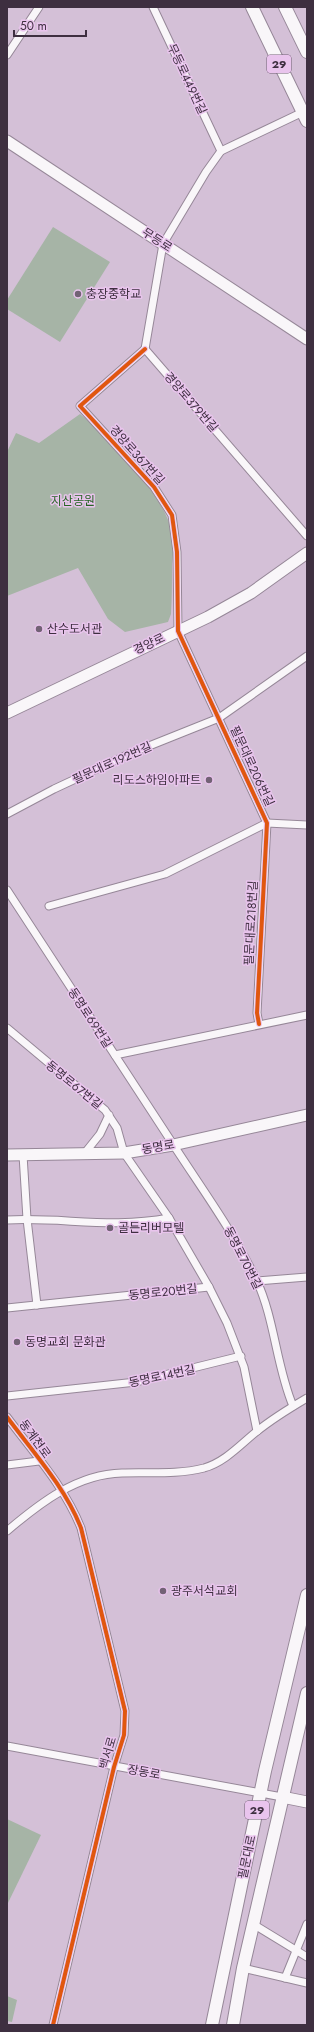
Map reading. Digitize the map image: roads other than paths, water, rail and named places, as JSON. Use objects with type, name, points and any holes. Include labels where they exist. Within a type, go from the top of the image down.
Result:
[{"type":"main road","name":"29","points":[[252,7],[305,116]]},
{"type":"main road","name":"29","points":[[285,7],[307,52]]},
{"type":"main road","name":"필문대로","points":[[212,2025],[261,1793],[307,1595]]},
{"type":"main road","name":"필문대로","points":[[233,2025],[243,1968],[307,1692]]},
{"type":"street","points":[[7,55],[39,7]]},
{"type":"street","name":"무등로449번길","points":[[153,7],[221,151]]},
{"type":"street","points":[[145,349],[163,244],[206,172],[221,151],[305,116]]},
{"type":"street","name":"무등로","points":[[7,142],[307,339]]},
{"type":"street","name":"경양로379번길","points":[[145,349],[307,536]]},
{"type":"street","name":"경양로367번길","points":[[145,349],[80,406],[154,487],[172,515],[177,552],[178,631]]},
{"type":"street","name":"경양로","points":[[7,713],[178,631],[251,593],[307,553]]},
{"type":"street","points":[[178,631],[219,718]]},
{"type":"street","name":"필문대로192번길","points":[[7,814],[54,788],[129,754],[219,718],[307,656]]},
{"type":"street","name":"필문대로206번길","points":[[219,718],[267,823]]},
{"type":"street","name":"필문대로206번길","points":[[49,906],[165,874],[267,823],[307,825]]},
{"type":"street","name":"필문대로218번길","points":[[259,1024],[257,1013],[267,823]]},
{"type":"street","name":"동명로69번길","points":[[7,890],[173,1145]]},
{"type":"street","points":[[115,1055],[307,1015]]},
{"type":"street","name":"동명로67번길","points":[[7,1028],[109,1115],[117,1128],[124,1153],[168,1218]]},
{"type":"street","points":[[84,1154],[100,1134],[109,1115]]},
{"type":"street","name":"동명로","points":[[7,1155],[124,1153],[173,1145],[307,1115]]},
{"type":"street","name":"동명로70번길","points":[[173,1145],[212,1202],[244,1255],[257,1281],[275,1337],[287,1392],[293,1406]]},
{"type":"street","points":[[23,1155],[27,1219],[37,1305]]},
{"type":"street","points":[[7,1220],[27,1219],[122,1224],[168,1218]]},
{"type":"street","name":"동명로20번길","points":[[7,1308],[209,1287],[168,1218]]},
{"type":"street","points":[[257,1281],[307,1277]]},
{"type":"street","points":[[209,1287],[241,1356],[257,1431]]},
{"type":"street","name":"동명로14번길","points":[[7,1396],[136,1382],[241,1356]]},
{"type":"street","points":[[7,1531],[35,1508],[61,1491],[89,1479],[108,1474],[182,1472],[205,1467],[221,1460],[257,1431],[307,1398]]},
{"type":"street","name":"동계천로","points":[[7,1417],[61,1491]]},
{"type":"street","name":"동계천로","points":[[7,1466],[39,1461]]},
{"type":"street","name":"백서로","points":[[53,2025],[114,1767],[124,1735],[125,1711],[81,1528],[74,1510],[61,1491]]},
{"type":"street","name":"장동로","points":[[7,1746],[282,1797]]},
{"type":"street","points":[[282,1797],[307,1802]]},
{"type":"street","points":[[254,1924],[296,1952],[307,1957]]},
{"type":"street","points":[[285,1978],[307,1924]]},
{"type":"street","points":[[243,1968],[307,1983]]},
{"type":"place","name":"충장중학교","points":[[78,294]]},
{"type":"place","name":"산수도서관","points":[[39,629]]},
{"type":"place","name":"리도스하임아파트","points":[[209,780]]},
{"type":"place","name":"골든리버모텔","points":[[110,1228]]},
{"type":"place","name":"동명교회 문화관","points":[[17,1342]]},
{"type":"place","name":"광주서석교회","points":[[163,1591]]},
{"type":"park label","name":"지산공원","points":[[73,501]]}]
